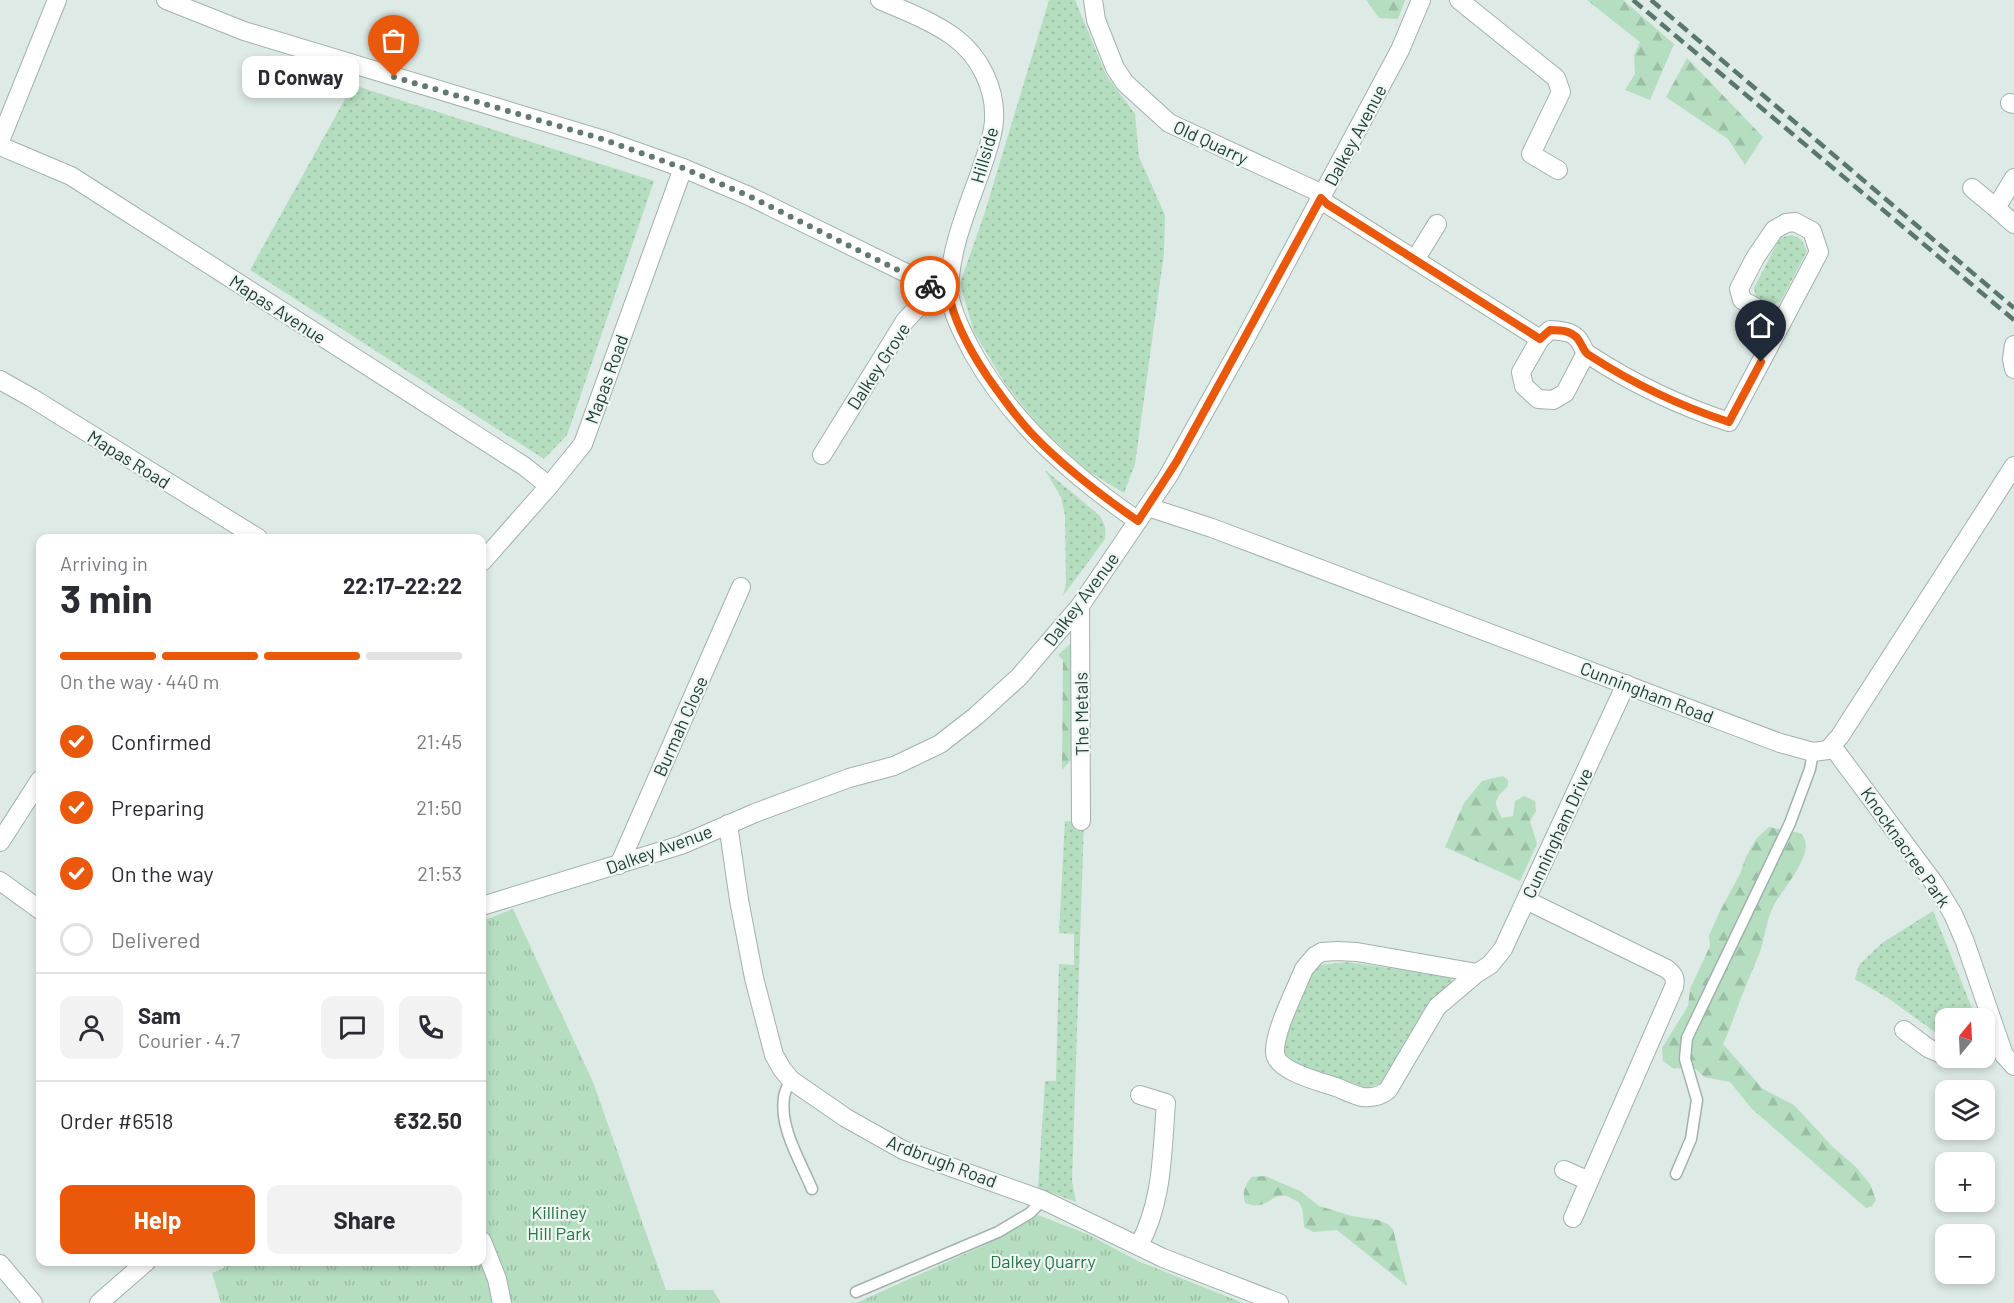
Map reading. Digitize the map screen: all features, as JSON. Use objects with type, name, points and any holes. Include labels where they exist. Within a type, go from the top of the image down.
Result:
[{"type":"street","points":[[0,141],[57,0]]},
{"type":"street","points":[[166,0],[244,31],[602,139],[683,168],[749,196],[949,294]]},
{"type":"street","name":"Hillside","points":[[880,0],[939,27],[955,37],[975,57],[984,71],[991,91],[994,113],[993,133],[955,245],[949,275],[949,294]]},
{"type":"street","name":"Old Quarry","points":[[1093,0],[1096,20],[1115,68],[1125,83],[1169,123],[1314,190],[1327,204],[1540,339]]},
{"type":"street","name":"Dalkey Avenue","points":[[486,905],[681,845],[728,824],[841,781],[894,766],[932,749],[976,716],[1019,677],[1080,606],[1167,478],[1401,50],[1421,0]]},
{"type":"street","points":[[1460,0],[1556,78],[1561,92],[1531,154],[1558,170]]},
{"type":"street","name":"Mapas Avenue","points":[[0,146],[71,177],[524,466],[549,486]]},
{"type":"street","name":"Mapas Road","points":[[486,557],[583,444],[683,168]]},
{"type":"street","points":[[1996,208],[2014,178]]},
{"type":"street","points":[[1972,188],[2014,224]]},
{"type":"street","points":[[1586,354],[1565,393],[1553,400],[1538,399],[1524,386],[1521,372],[1540,339],[1550,330],[1567,331],[1579,340],[1586,354],[1638,383],[1699,412],[1729,422],[1782,322],[1818,252],[1812,231],[1795,222],[1786,223],[1774,230],[1755,258],[1739,289],[1742,300],[1782,322]]},
{"type":"street","points":[[1415,260],[1437,224]]},
{"type":"street","name":"Dalkey Grove","points":[[822,455],[905,321],[919,306],[949,294]]},
{"type":"street","name":"Cunningham Road","points":[[949,294],[951,306],[967,342],[979,364],[1009,406],[1035,437],[1090,486],[1143,514],[1212,528],[1780,743],[1813,752]]},
{"type":"street","points":[[2014,345],[2012,359],[2014,369]]},
{"type":"street","name":"Mapas Road","points":[[0,380],[252,534]]},
{"type":"street","points":[[1813,752],[1828,750],[1832,746],[1893,656],[2014,466]]},
{"type":"street","name":"Burmah Close","points":[[619,865],[741,587]]},
{"type":"street","name":"The Metals","points":[[1080,606],[1081,821]]},
{"type":"street","name":"Cunningham Drive","points":[[1477,973],[1357,952],[1322,952],[1309,961],[1304,969],[1279,1032],[1274,1053],[1276,1059],[1286,1068],[1298,1074],[1363,1097],[1383,1094],[1388,1090],[1437,1007],[1477,973],[1490,965],[1503,949],[1626,684]]},
{"type":"street","name":"Knocknacree Park","points":[[1832,746],[1934,883],[1953,914],[2009,1061]]},
{"type":"street","points":[[0,842],[36,786]]},
{"type":"street","name":"Ardbrugh Road","points":[[728,824],[739,900],[757,989],[774,1054],[791,1080],[846,1118],[903,1150],[1044,1200],[1190,1269],[1279,1303]]},
{"type":"street","points":[[0,881],[36,907]]},
{"type":"street","points":[[1526,900],[1667,969],[1676,980],[1574,1218]]},
{"type":"street","points":[[1904,1030],[1935,1051]]},
{"type":"street","points":[[1139,1245],[1150,1225],[1157,1198],[1166,1103],[1140,1095]]},
{"type":"street","points":[[1564,1170],[1589,1181]]},
{"type":"street","points":[[486,1251],[497,1279],[502,1303]]},
{"type":"street","points":[[0,1264],[33,1303]]},
{"type":"street","points":[[99,1303],[141,1266]]},
{"type":"lane","points":[[1676,1174],[1691,1139],[1697,1100],[1685,1059],[1687,1038],[1790,824],[1810,769],[1813,752]]},
{"type":"lane","points":[[791,1080],[783,1100],[785,1115],[792,1148],[812,1189]]},
{"type":"lane","points":[[856,1292],[998,1232],[1030,1213],[1044,1200]]},
{"type":"green space","points":[[1049,0],[1075,0],[1106,75],[1135,114],[1139,157],[1165,215],[1164,253],[1135,464],[1124,493],[1086,470],[1042,429],[1006,385],[974,332],[960,283],[984,215]]},
{"type":"green space","points":[[1366,0],[1405,0],[1398,19],[1379,18]]},
{"type":"green space","points":[[1587,0],[1623,0],[1674,44],[1650,100],[1625,90],[1635,74],[1634,55],[1640,42]]},
{"type":"green space","points":[[1687,58],[1763,137],[1745,165],[1728,139],[1666,97]]},
{"type":"green space","points":[[353,85],[654,181],[567,435],[544,459],[250,270]]},
{"type":"green space","points":[[1792,235],[1801,239],[1807,251],[1781,301],[1772,305],[1762,303],[1756,298],[1754,288],[1780,238]]},
{"type":"green space","points":[[1045,470],[1099,515],[1105,529],[1105,539],[1063,596],[1066,584],[1065,515],[1061,497]]},
{"type":"green space","points":[[1070,644],[1077,649],[1073,753],[1070,761],[1062,770],[1063,660],[1058,655]]},
{"type":"green space","points":[[1503,776],[1508,780],[1508,786],[1496,800],[1502,818],[1513,816],[1515,801],[1524,796],[1535,801],[1536,811],[1530,821],[1537,844],[1520,881],[1445,847],[1464,803],[1482,781]]},
{"type":"green space","points":[[1065,821],[1084,822],[1072,1181],[1076,1202],[1038,1188],[1045,1081],[1056,1081],[1059,964],[1074,965],[1074,934],[1059,933]]},
{"type":"green space","points":[[1769,827],[1800,833],[1805,840],[1806,849],[1798,869],[1772,910],[1761,949],[1723,1044],[1763,1089],[1794,1105],[1833,1147],[1856,1167],[1870,1184],[1876,1200],[1872,1206],[1866,1208],[1752,1109],[1730,1082],[1704,1077],[1696,1069],[1673,1068],[1663,1061],[1662,1048],[1688,1006],[1690,989],[1710,946],[1709,936],[1719,913],[1756,839]]},
{"type":"green space","name":"Killiney Hill Park","points":[[513,909],[593,1082],[666,1290],[713,1290],[721,1303],[221,1303],[212,1273],[224,1268],[224,1266],[486,1266],[486,919]]},
{"type":"green space","points":[[1933,911],[1972,1008],[1935,1008],[1935,1032],[1888,998],[1855,979],[1859,965],[1882,943]]},
{"type":"green space","points":[[1347,962],[1453,977],[1449,988],[1434,996],[1386,1077],[1379,1084],[1367,1088],[1354,1087],[1292,1064],[1284,1056],[1290,1022],[1314,970],[1320,965]]},
{"type":"green space","points":[[1265,1176],[1300,1191],[1319,1206],[1388,1224],[1393,1229],[1407,1286],[1337,1230],[1313,1232],[1304,1227],[1303,1211],[1297,1201],[1279,1196],[1260,1205],[1245,1203],[1244,1192],[1252,1177]]},
{"type":"green space","name":"Dalkey Quarry","points":[[1038,1215],[1087,1234],[1138,1261],[1243,1303],[856,1303],[987,1244]]},
{"type":"railway","points":[[1633,0],[2014,320]]},
{"type":"railway","points":[[1651,0],[2014,308]]},
{"type":"way so far","points":[[394,77],[602,139],[683,168],[749,196],[930,286]]},
{"type":"place","name":"D Conway","points":[[394,77]]},
{"type":"route","points":[[930,286],[949,294],[951,306],[979,364],[1035,437],[1090,486],[1138,521],[1177,461],[1321,198],[1540,339],[1550,330],[1567,331],[1579,340],[1586,354],[1628,378],[1699,412],[1729,422],[1761,362]]}]
